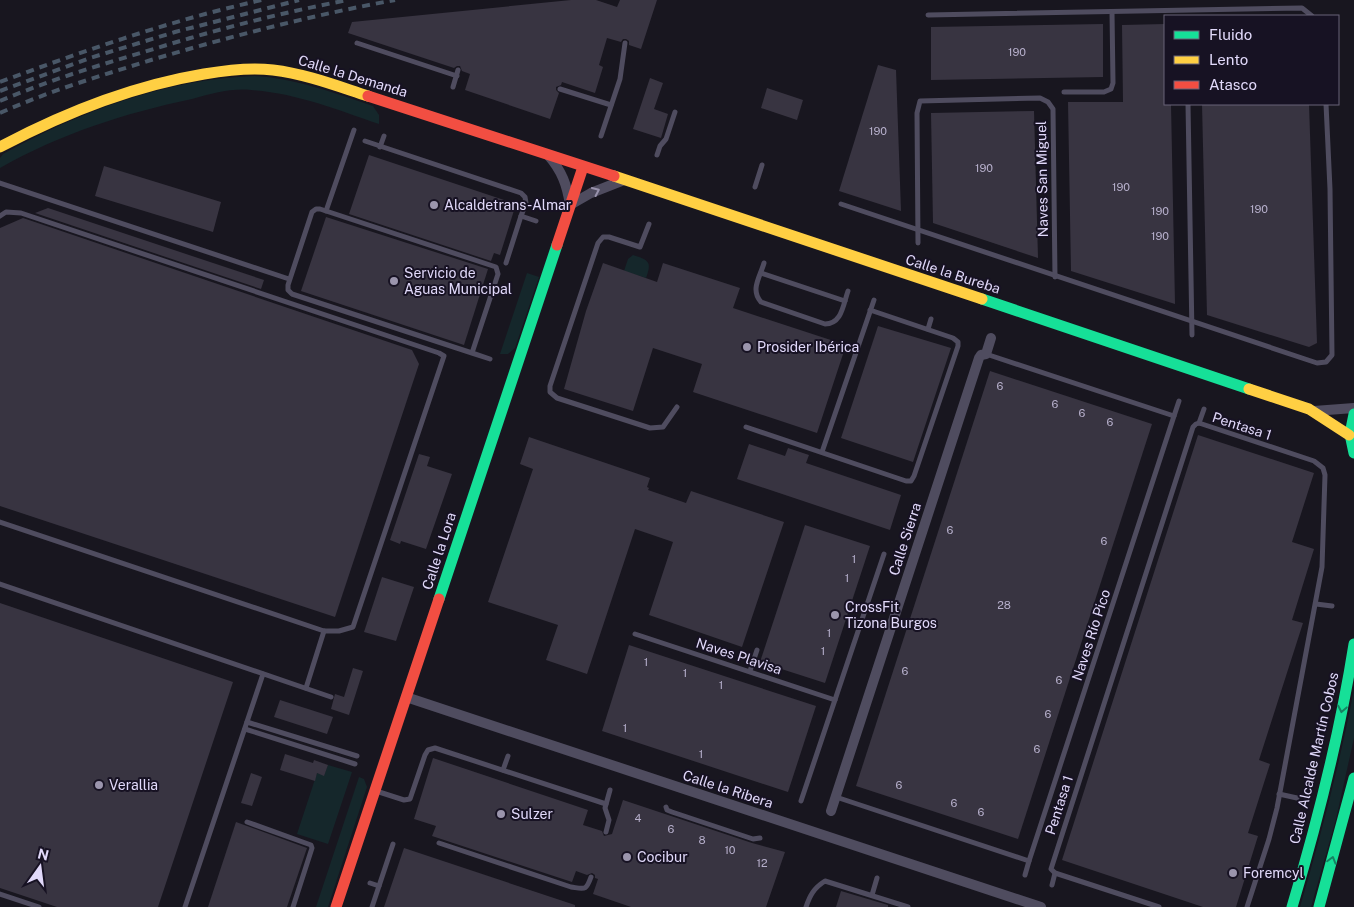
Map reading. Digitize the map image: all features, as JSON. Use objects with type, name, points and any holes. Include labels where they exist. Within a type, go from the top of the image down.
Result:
[{"type":"street","name":"Calle la Demanda","points":[[0,147],[65,115],[116,97],[170,81],[249,69],[276,70],[309,77],[583,166]]},
{"type":"street","points":[[548,155],[558,166],[564,178],[570,205],[593,192],[624,180]]},
{"type":"street","name":"Calle la Bureba","points":[[583,166],[1314,411],[1349,435]]},
{"type":"street","name":"Calle la Lora","points":[[336,907],[583,166]]},
{"type":"street","name":"Calle Sierra","points":[[831,811],[979,358],[981,355],[986,354],[991,338]]},
{"type":"street","name":"Calle la Bureba","points":[[1314,411],[1354,408]]},
{"type":"street","points":[[1354,414],[1349,435],[1354,453]]},
{"type":"street","name":"Calle Alcalde Martín Cobos","points":[[1292,907],[1328,777],[1354,644]]},
{"type":"street","name":"Calle la Ribera","points":[[406,697],[1041,907]]},
{"type":"street","points":[[1319,907],[1354,778]]},
{"type":"lane","points":[[928,15],[1112,12],[1187,14],[1302,8],[1311,15]]},
{"type":"lane","points":[[1064,92],[1104,92],[1113,83],[1112,12]]},
{"type":"lane","points":[[357,43],[458,73],[453,87]]},
{"type":"lane","points":[[601,136],[620,79],[625,43]]},
{"type":"lane","points":[[560,89],[611,105]]},
{"type":"lane","name":"Naves San Miguel","points":[[918,243],[917,113],[920,100],[1040,98],[1048,102],[1053,109],[1055,277]]},
{"type":"lane","points":[[1188,105],[1192,335]]},
{"type":"lane","points":[[841,204],[1192,323],[1317,363],[1326,362],[1332,355],[1330,198],[1326,105]]},
{"type":"lane","points":[[657,155],[660,146],[666,139],[675,112]]},
{"type":"lane","points":[[326,210],[354,130]]},
{"type":"lane","points":[[380,147],[384,136]]},
{"type":"lane","points":[[365,141],[521,193],[525,197],[526,203],[506,263]]},
{"type":"lane","points":[[755,188],[762,166]]},
{"type":"lane","points":[[0,183],[289,280]]},
{"type":"lane","points":[[472,353],[498,274],[496,268],[326,210],[316,209],[312,212],[289,280],[288,290],[292,294],[490,359]]},
{"type":"lane","points":[[0,216],[6,212],[21,213],[444,356],[353,627],[339,632],[324,631],[0,522]]},
{"type":"lane","points":[[522,216],[536,221]]},
{"type":"lane","points":[[648,224],[640,247],[609,237],[603,237],[598,243],[550,386],[550,392],[557,398],[650,428],[663,427],[677,407]]},
{"type":"lane","points":[[764,263],[755,291],[756,297],[761,302],[825,324],[832,324],[838,320],[848,291]]},
{"type":"lane","points":[[761,273],[844,301]]},
{"type":"lane","points":[[822,452],[874,300]]},
{"type":"lane","points":[[746,427],[906,481],[911,481],[958,342],[953,338],[870,310]]},
{"type":"lane","points":[[928,329],[931,319]]},
{"type":"lane","points":[[986,354],[1174,416]]},
{"type":"lane","name":"Naves Río Pico","points":[[1025,875],[1179,401]]},
{"type":"lane","points":[[1200,423],[1204,409]]},
{"type":"lane","name":"Pentasa 1","points":[[1052,884],[1055,873],[1051,869],[1052,864],[1193,427],[1200,423],[1314,461],[1323,468],[1324,475],[1323,552],[1316,604],[1269,839],[1247,907]]},
{"type":"lane","points":[[801,801],[884,554]]},
{"type":"lane","points":[[0,584],[331,696]]},
{"type":"lane","points":[[1316,604],[1332,606]]},
{"type":"lane","points":[[306,688],[324,631]]},
{"type":"lane","name":"Naves Plavisa","points":[[635,634],[835,700]]},
{"type":"lane","points":[[750,671],[757,650]]},
{"type":"lane","points":[[185,907],[263,674]]},
{"type":"lane","points":[[247,722],[357,756]]},
{"type":"lane","points":[[245,729],[355,764]]},
{"type":"lane","points":[[375,791],[404,800],[410,798],[425,755],[428,750],[434,748],[606,804]]},
{"type":"lane","points":[[503,770],[508,756]]},
{"type":"lane","points":[[606,832],[609,820],[605,812],[610,790]]},
{"type":"lane","points":[[1279,794],[1297,798]]},
{"type":"lane","points":[[836,797],[1029,861]]},
{"type":"lane","points":[[666,807],[667,810],[672,812],[753,839],[760,838]]},
{"type":"lane","points":[[247,822],[311,845],[312,848],[293,907]]},
{"type":"lane","points":[[440,843],[571,887],[584,889],[592,877]]},
{"type":"lane","points":[[372,907],[393,844]]},
{"type":"lane","points":[[1055,873],[1159,907]]},
{"type":"lane","points":[[872,895],[877,878]]},
{"type":"lane","points":[[806,907],[810,894],[825,881],[908,907]]},
{"type":"lane","points":[[370,883],[379,886]]},
{"type":"lane","points":[[0,894],[39,907]]},
{"type":"shaded area","points":[[254,76],[299,83],[373,106],[379,115],[379,124],[316,103],[284,95],[251,90],[229,91],[142,111],[93,126],[46,145],[0,168],[0,158],[3,154],[62,125],[124,100],[188,84],[221,78]]},
{"type":"shaded area","points":[[633,255],[643,258],[648,262],[649,268],[646,278],[624,271],[628,259]]},
{"type":"shaded area","points":[[527,273],[539,277],[515,348],[508,354],[500,354]]},
{"type":"shaded area","points":[[1354,689],[1354,738],[1336,819],[1311,907],[1300,907],[1330,799]]},
{"type":"shaded area","points":[[328,765],[352,772],[328,844],[297,834],[317,773],[324,775]]},
{"type":"shaded area","points":[[359,777],[364,779],[367,787],[328,907],[316,907]]},
{"type":"building","points":[[571,0],[596,0],[617,7],[620,0],[657,0],[641,49],[629,45],[629,41],[626,39],[623,39],[621,42],[607,38],[599,65],[603,67],[595,93],[562,82],[561,85],[556,87],[559,93],[550,119],[465,90],[470,74],[462,71],[460,66],[454,68],[348,33],[352,22]]},
{"type":"building","points":[[1103,24],[1103,77],[931,80],[931,27]]},
{"type":"building","points":[[1164,24],[1164,105],[1171,105],[1175,304],[1071,271],[1068,102],[1123,102],[1122,25]]},
{"type":"building","points":[[878,65],[896,70],[901,211],[839,191]]},
{"type":"building","points":[[650,78],[663,83],[654,109],[668,114],[661,138],[633,129]]},
{"type":"building","points":[[767,88],[803,100],[797,120],[761,108]]},
{"type":"building","points":[[1202,105],[1309,105],[1317,343],[1309,347],[1207,315]]},
{"type":"building","points":[[1034,111],[1038,258],[933,223],[931,113]]},
{"type":"building","name":"Alcaldetrans-Almar","points":[[369,155],[516,204],[500,255],[494,253],[491,261],[349,214]]},
{"type":"building","points":[[104,166],[221,202],[213,232],[95,196]]},
{"type":"building","points":[[48,208],[264,280],[261,289],[35,213]]},
{"type":"building","name":"Servicio de Aguas Municipal","points":[[326,217],[488,269],[464,345],[301,291]]},
{"type":"building","points":[[23,218],[412,350],[419,364],[335,617],[0,506],[0,228]]},
{"type":"building","name":"Prosider Ibérica","points":[[603,263],[657,282],[663,263],[740,288],[733,308],[846,345],[817,433],[693,392],[702,364],[653,348],[633,411],[564,389],[586,311]]},
{"type":"building","points":[[878,326],[951,348],[913,462],[841,438]]},
{"type":"building","points":[[990,371],[1152,424],[1018,839],[856,786]]},
{"type":"building","points":[[1198,435],[1314,473],[1292,542],[1314,549],[1292,620],[1303,623],[1259,760],[1270,764],[1248,833],[1258,836],[1236,907],[1203,907],[1062,860]]},
{"type":"building","points":[[529,437],[650,478],[648,490],[686,503],[691,491],[784,522],[742,647],[649,615],[673,542],[635,529],[587,674],[546,660],[558,625],[488,602],[533,469],[520,464]]},
{"type":"building","points":[[749,444],[785,456],[788,448],[809,455],[806,463],[901,495],[890,530],[737,479]]},
{"type":"building","points":[[419,454],[430,457],[427,466],[452,474],[426,549],[401,541],[400,544],[390,540]]},
{"type":"building","points":[[805,525],[870,546],[825,683],[760,662]]},
{"type":"building","points":[[382,577],[414,587],[396,641],[364,632]]},
{"type":"building","name":"Verallia","points":[[0,603],[233,682],[158,907],[57,907],[0,888]]},
{"type":"building","points":[[629,645],[816,706],[788,792],[602,731]]},
{"type":"building","points":[[353,668],[363,671],[349,715],[331,709],[335,694],[344,697]]},
{"type":"building","points":[[280,700],[333,717],[327,734],[274,717]]},
{"type":"building","points":[[285,754],[313,763],[314,760],[328,765],[324,776],[317,773],[315,781],[280,770]]},
{"type":"building","points":[[433,758],[588,810],[583,825],[602,831],[604,836],[612,834],[623,800],[752,843],[785,852],[766,907],[631,907],[593,894],[598,879],[592,873],[587,875],[576,871],[572,882],[432,836],[436,826],[414,819]]},
{"type":"building","points":[[251,773],[262,777],[252,806],[241,803]]},
{"type":"building","points":[[236,822],[307,848],[287,907],[208,907]]},
{"type":"building","points":[[404,848],[575,905],[575,907],[384,907]]},
{"type":"building","points":[[841,891],[888,905],[888,907],[836,907]]},
{"type":"railway","points":[[0,82],[130,36],[262,0]]},
{"type":"railway","points":[[0,91],[90,58],[175,32],[299,0]]},
{"type":"railway","points":[[0,101],[72,74],[194,37],[245,23],[348,0]]},
{"type":"railway","points":[[0,113],[75,84],[181,51],[303,19],[395,0]]},
{"type":"traffic: fast","points":[[439,599],[557,245]]},
{"type":"traffic: fast","points":[[982,299],[1249,389]]},
{"type":"traffic: fast","points":[[1354,414],[1350,434],[1354,453]]},
{"type":"traffic: fast","points":[[1292,907],[1328,776],[1354,644]]},
{"type":"traffic: fast","points":[[1319,907],[1354,778]]},
{"type":"traffic: slow","points":[[0,147],[74,112],[125,93],[177,79],[221,71],[256,69],[297,74],[368,96]]},
{"type":"traffic: slow","points":[[614,176],[982,299]]},
{"type":"traffic: slow","points":[[1249,389],[1309,409],[1349,435]]},
{"type":"traffic: jam","points":[[368,96],[614,176]]},
{"type":"traffic: jam","points":[[557,245],[583,167]]},
{"type":"traffic: jam","points":[[336,907],[439,599]]},
{"type":"place","name":"Alcaldetrans-Almar","points":[[434,205]]},
{"type":"place","name":"Servicio de Aguas Municipal","points":[[394,281]]},
{"type":"place","name":"Prosider Ibérica","points":[[747,347]]},
{"type":"place","name":"CrossFit Tizona Burgos","points":[[835,615]]},
{"type":"place","name":"Verallia","points":[[99,785]]},
{"type":"place","name":"Sulzer","points":[[501,814]]},
{"type":"place","name":"Cocibur","points":[[627,857]]},
{"type":"place","name":"Foremcyl","points":[[1233,873]]}]
